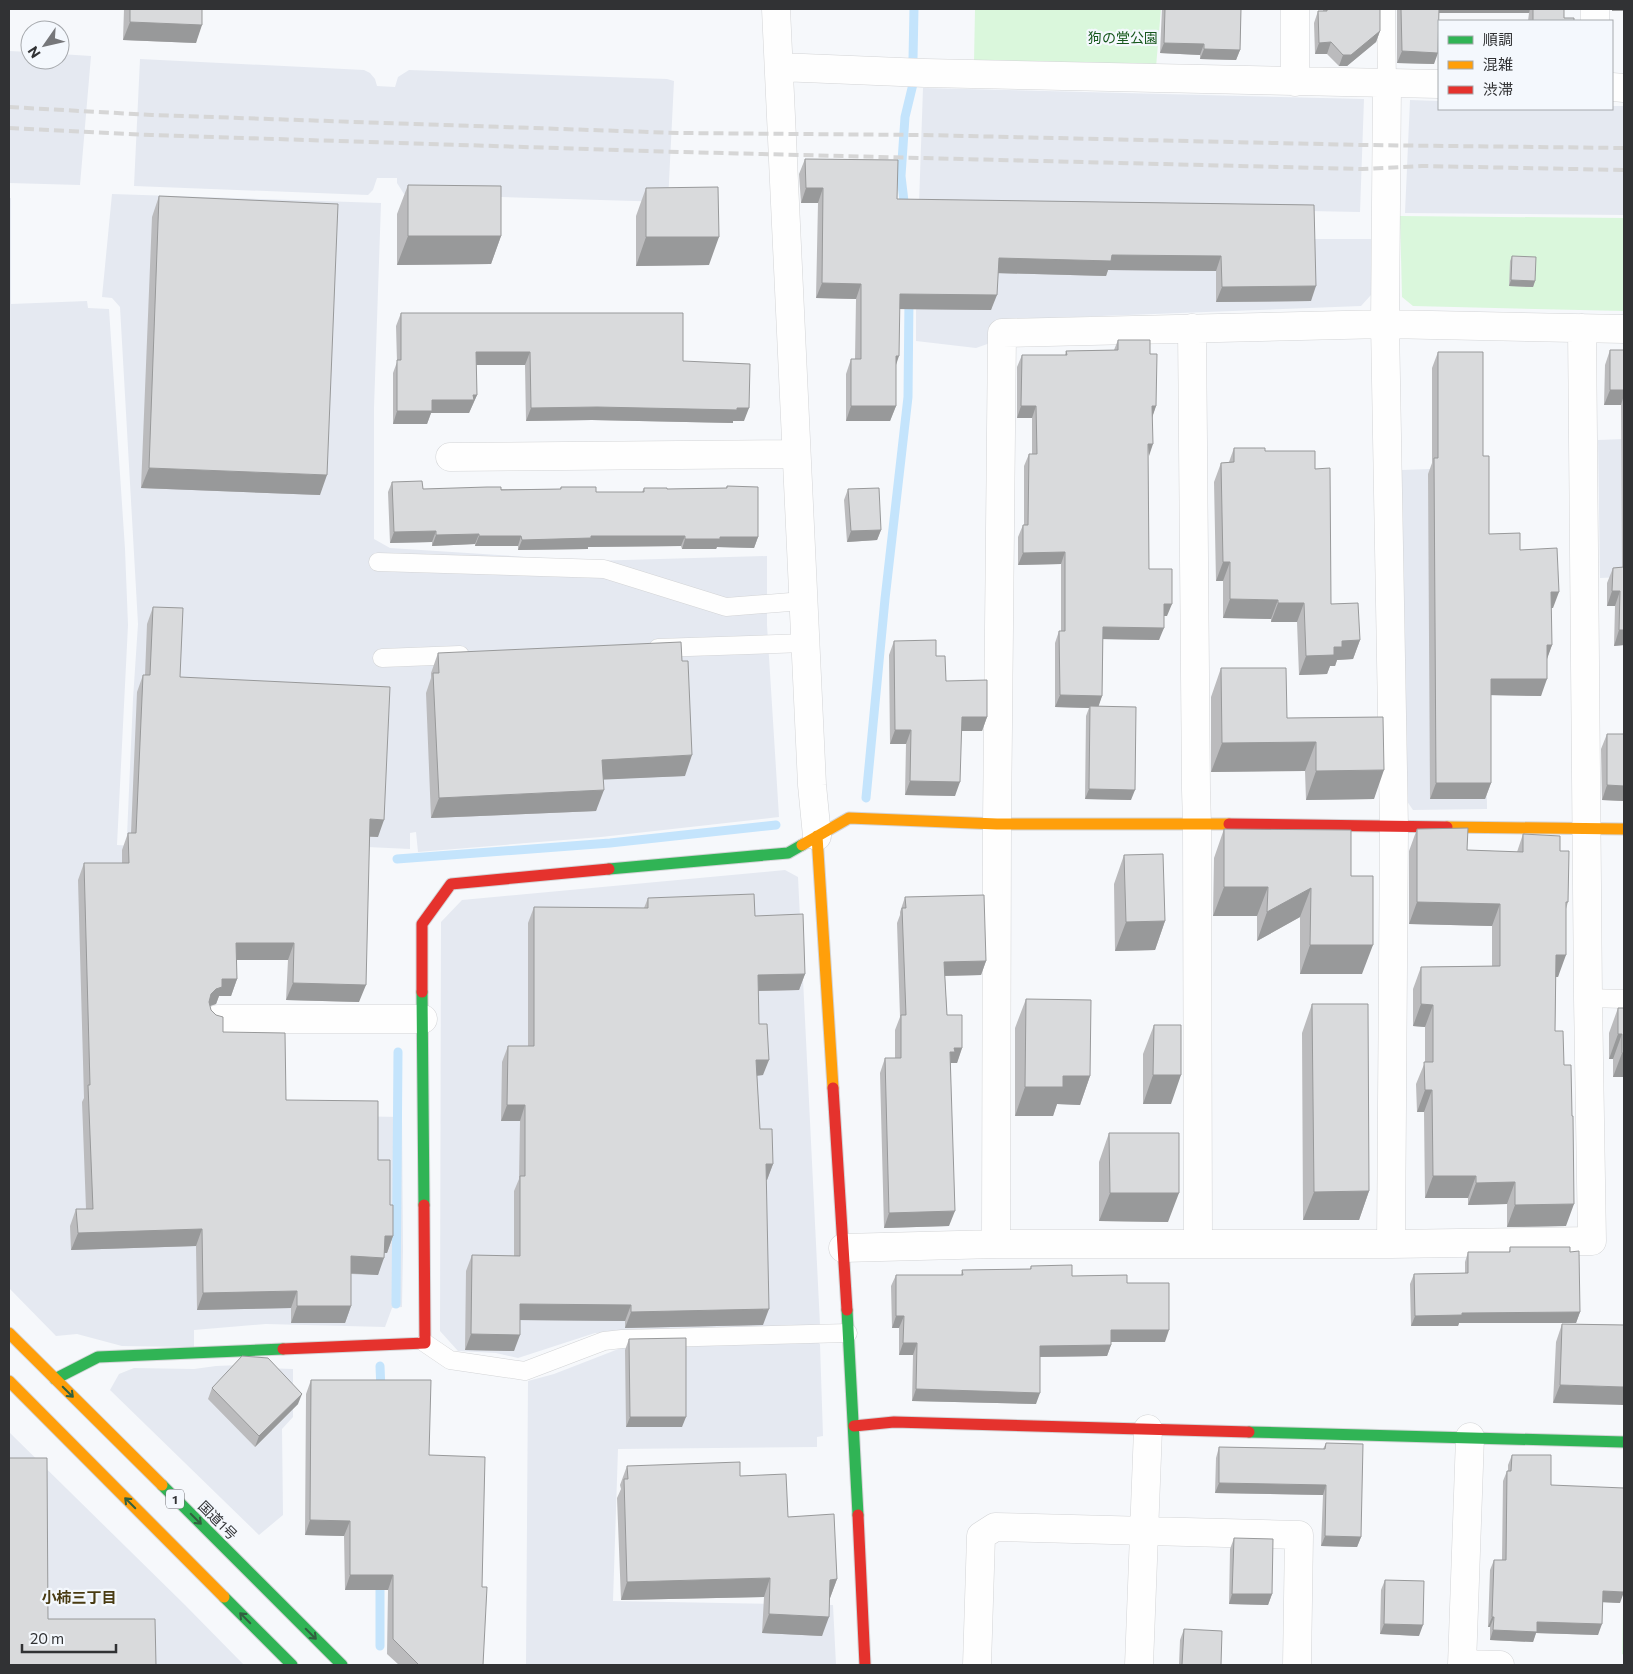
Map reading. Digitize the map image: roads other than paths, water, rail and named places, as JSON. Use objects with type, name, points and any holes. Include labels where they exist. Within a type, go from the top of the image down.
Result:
[{"type":"main road","points":[[55,1379],[98,1357],[425,1343],[422,924],[451,884],[788,853],[849,818],[997,824],[1197,824],[1624,829]]},
{"type":"main road","points":[[817,836],[854,1426],[866,1665]]},
{"type":"main road","name":"国道1号","points":[[9,1333],[342,1665]]},
{"type":"main road","points":[[9,1381],[292,1665]]},
{"type":"main road","points":[[854,1426],[894,1422],[1624,1442]]},
{"type":"street","points":[[776,9],[802,601],[812,785],[817,836]]},
{"type":"street","points":[[1295,9],[1295,82]]},
{"type":"street","points":[[779,67],[925,73],[1438,84]]},
{"type":"street","points":[[1387,83],[1385,324],[1394,827],[1391,1244]]},
{"type":"street","points":[[996,1244],[997,824],[1002,333],[1385,324],[1624,329]]},
{"type":"street","points":[[1192,328],[1197,824],[1198,1244]]},
{"type":"street","points":[[843,1248],[996,1244],[1391,1244],[1592,1241],[1582,328]]},
{"type":"street","points":[[450,457],[795,454]]},
{"type":"street","points":[[218,1019],[423,1019]]},
{"type":"street","points":[[1140,1665],[1148,1429]]},
{"type":"street","points":[[1470,1437],[1462,1665],[1500,1665]]},
{"type":"street","points":[[977,1665],[981,1536],[995,1527],[1299,1535],[1297,1665]]},
{"type":"lane","points":[[1386,9],[1387,83]]},
{"type":"lane","points":[[378,562],[604,569],[726,607],[802,601]]},
{"type":"lane","points":[[640,649],[805,643]]},
{"type":"lane","points":[[382,658],[481,654]]},
{"type":"lane","points":[[1588,998],[1624,999]]},
{"type":"lane","points":[[425,1343],[450,1360],[524,1371],[604,1341],[848,1333]]},
{"type":"waterway","points":[[913,59],[914,9]]},
{"type":"waterway","points":[[905,210],[901,176],[905,117],[913,84]]},
{"type":"waterway","points":[[866,798],[885,599],[908,397],[909,298]]},
{"type":"waterway","points":[[397,859],[610,843],[776,825]]},
{"type":"waterway","points":[[396,1304],[398,1052]]},
{"type":"waterway","points":[[380,1366],[381,1391]]},
{"type":"waterway","points":[[380,1579],[380,1646]]},
{"type":"railway","points":[[9,107],[152,115],[679,133],[922,135],[1363,145],[1624,148]]},
{"type":"railway","points":[[9,128],[151,135],[680,152],[1362,169],[1422,166],[1624,170]]},
{"type":"district","name":"小柿三丁目","points":[[79,1597]]},
{"type":"park label","name":"狗の堂公園","points":[[1123,37]]}]
